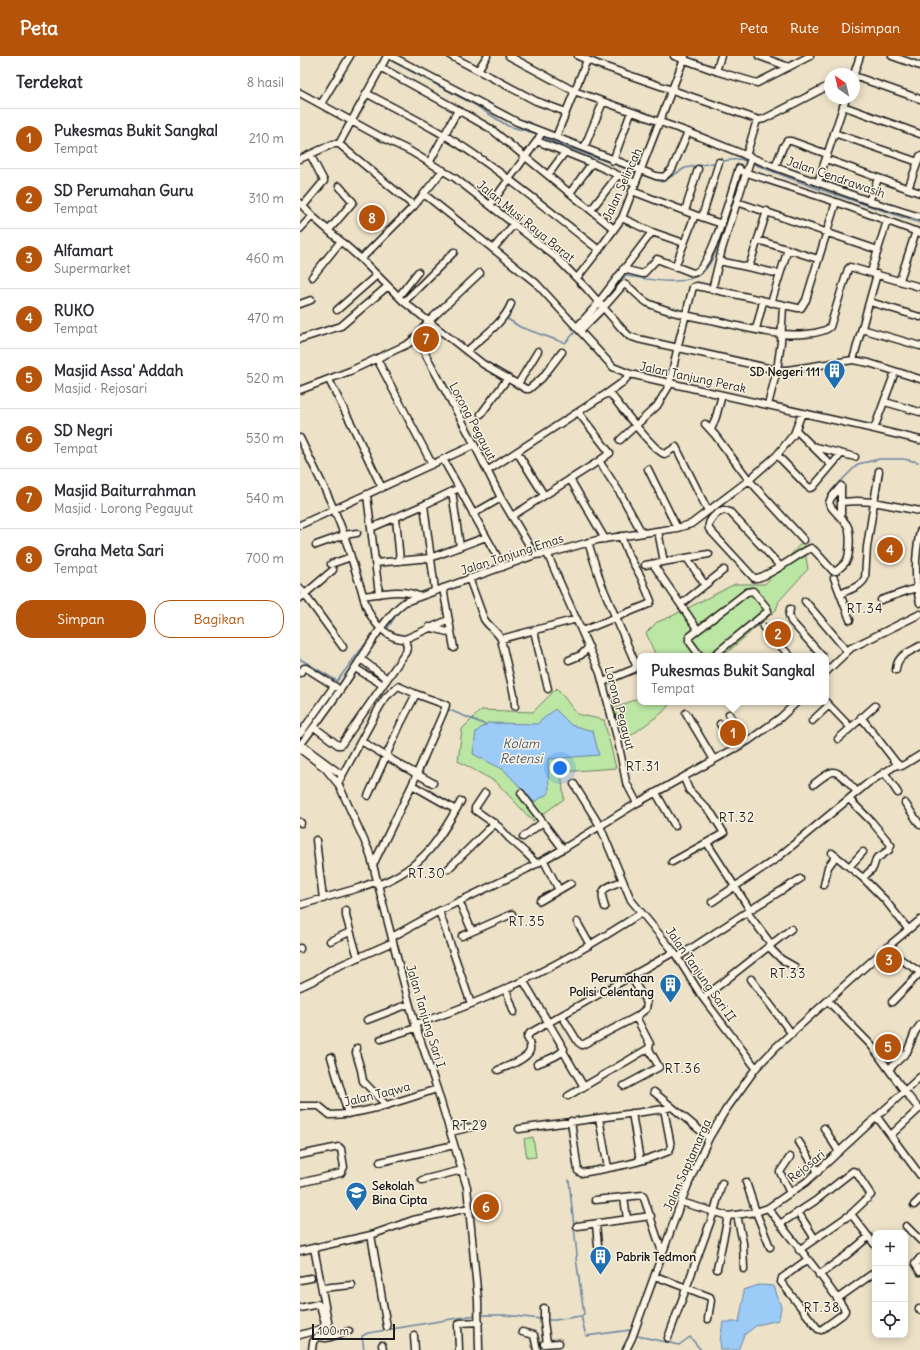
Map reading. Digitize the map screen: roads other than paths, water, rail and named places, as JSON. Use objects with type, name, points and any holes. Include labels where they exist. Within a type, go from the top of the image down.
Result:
[{"type":"street","points":[[321,104],[350,56]]},
{"type":"street","points":[[391,56],[540,136],[565,152],[618,175],[636,181]]},
{"type":"street","points":[[451,56],[536,101],[566,112]]},
{"type":"street","points":[[478,70],[487,56]]},
{"type":"street","name":"Jalan Cendrawasih","points":[[509,56],[574,91],[688,132],[749,160],[818,182],[920,218]]},
{"type":"street","points":[[578,56],[757,120],[764,119],[824,89]]},
{"type":"street","points":[[674,56],[684,58],[716,71],[757,83],[810,56]]},
{"type":"street","points":[[716,71],[721,56]]},
{"type":"street","points":[[759,56],[790,67]]},
{"type":"street","points":[[856,68],[860,56]]},
{"type":"street","points":[[892,56],[920,66]]},
{"type":"street","points":[[339,144],[385,58]]},
{"type":"street","name":"Jalan Selincah","points":[[577,278],[622,218],[684,58]]},
{"type":"street","points":[[556,137],[587,60]]},
{"type":"street","points":[[380,67],[490,129],[614,229]]},
{"type":"street","points":[[860,77],[920,99]]},
{"type":"street","name":"Jalan Musi Raya Barat","points":[[300,93],[443,170],[455,178],[557,258],[629,336],[777,370],[787,370],[853,360],[869,363],[920,379]]},
{"type":"street","points":[[366,93],[444,135],[475,154],[509,178],[599,250]]},
{"type":"street","points":[[584,148],[603,102]]},
{"type":"street","points":[[818,182],[843,106],[920,134]]},
{"type":"street","points":[[429,163],[458,110]]},
{"type":"street","points":[[613,161],[631,112]]},
{"type":"street","points":[[712,290],[719,261],[718,245],[722,224],[741,171],[749,160],[757,120]]},
{"type":"street","points":[[540,136],[556,137],[640,172],[660,177],[666,175],[674,164],[688,132]]},
{"type":"street","points":[[834,133],[919,159],[908,189]]},
{"type":"street","points":[[490,205],[540,136]]},
{"type":"street","points":[[775,168],[782,147],[787,141],[791,141],[878,179],[920,193]]},
{"type":"street","points":[[300,158],[333,144],[339,144],[414,206]]},
{"type":"street","points":[[548,175],[565,152]]},
{"type":"street","points":[[312,158],[324,181],[301,205],[361,259],[404,302],[466,351],[483,364],[527,389],[534,387],[547,373],[562,352]]},
{"type":"street","points":[[702,217],[719,162]]},
{"type":"street","points":[[570,192],[592,163]]},
{"type":"street","points":[[685,211],[698,169]]},
{"type":"street","points":[[361,259],[414,206],[443,170]]},
{"type":"street","points":[[623,269],[643,274],[657,260],[693,273],[696,272],[703,266],[718,245],[737,202],[741,171]]},
{"type":"street","points":[[741,171],[836,202],[918,232],[900,280]]},
{"type":"street","points":[[591,210],[618,175]]},
{"type":"street","points":[[869,201],[878,179]]},
{"type":"street","points":[[329,230],[353,202],[339,186]]},
{"type":"street","points":[[632,191],[722,224]]},
{"type":"street","points":[[424,194],[536,283],[613,367],[630,374]]},
{"type":"street","points":[[737,202],[878,250]]},
{"type":"street","points":[[620,440],[657,406],[670,384],[677,348],[693,287],[697,286],[783,306],[798,308],[802,307],[806,300],[836,202]]},
{"type":"street","points":[[749,267],[766,211]]},
{"type":"street","points":[[675,267],[695,215]]},
{"type":"street","points":[[300,229],[312,216]]},
{"type":"street","points":[[622,218],[652,232],[684,243]]},
{"type":"street","points":[[853,360],[870,302],[878,250],[887,221]]},
{"type":"street","points":[[493,249],[514,224]]},
{"type":"street","points":[[579,329],[600,305],[623,269],[652,232]]},
{"type":"street","points":[[758,240],[818,259]]},
{"type":"street","points":[[312,277],[341,241]]},
{"type":"street","points":[[771,303],[788,249]]},
{"type":"street","points":[[404,302],[454,252]]},
{"type":"street","points":[[719,261],[780,274]]},
{"type":"street","points":[[600,305],[625,284],[644,301],[685,315],[781,334],[800,334],[828,329],[832,322],[848,268],[851,267],[920,286]]},
{"type":"street","points":[[398,296],[418,272]]},
{"type":"street","points":[[300,390],[329,380],[400,349],[414,339],[429,321],[480,273]]},
{"type":"street","points":[[337,310],[377,275]]},
{"type":"street","points":[[300,339],[340,326],[388,286]]},
{"type":"street","points":[[300,304],[311,300]]},
{"type":"street","points":[[756,329],[763,302]]},
{"type":"street","points":[[870,302],[920,317]]},
{"type":"street","points":[[466,351],[505,315],[511,304]]},
{"type":"street","points":[[768,405],[777,370],[783,306]]},
{"type":"street","points":[[862,329],[920,346]]},
{"type":"street","name":"Lorong Pegayut","points":[[414,339],[422,348],[501,498],[535,555]]},
{"type":"street","points":[[518,384],[538,351]]},
{"type":"street","points":[[377,359],[432,464]]},
{"type":"street","points":[[874,429],[896,372]]},
{"type":"street","name":"Jalan Tanjung Perak","points":[[487,471],[609,392],[630,374],[920,440]]},
{"type":"street","points":[[481,414],[508,378]]},
{"type":"street","points":[[329,380],[354,428],[382,488]]},
{"type":"street","points":[[609,392],[636,426],[662,453],[665,454],[676,447],[708,511]]},
{"type":"street","points":[[711,430],[722,395]]},
{"type":"street","points":[[885,402],[920,412]]},
{"type":"street","points":[[512,516],[610,453],[578,412]]},
{"type":"street","name":"Jalan Tanjung Emas","points":[[300,746],[341,690],[381,629],[400,605],[418,596],[535,555],[588,542],[677,528],[691,524],[749,480],[777,454],[796,430],[802,413]]},
{"type":"street","points":[[705,424],[749,480],[804,540]]},
{"type":"street","points":[[796,430],[831,465]]},
{"type":"street","points":[[300,438],[334,509],[369,613],[381,629],[395,638],[405,638],[448,620]]},
{"type":"street","points":[[300,525],[474,445]]},
{"type":"street","points":[[810,445],[855,457]]},
{"type":"street","points":[[517,452],[544,495]]},
{"type":"street","points":[[777,454],[809,488],[813,487],[840,454]]},
{"type":"street","points":[[443,459],[503,567]]},
{"type":"street","points":[[599,461],[620,493],[642,533]]},
{"type":"street","points":[[648,469],[677,528]]},
{"type":"street","points":[[840,594],[864,582],[867,547],[879,471]]},
{"type":"street","points":[[570,479],[604,539]]},
{"type":"street","points":[[780,566],[730,512],[724,510],[711,520],[708,525],[709,529],[752,577],[760,578],[811,548],[833,571],[837,570],[846,562],[850,532],[829,502],[841,486],[841,518]]},
{"type":"street","points":[[371,528],[396,518],[459,488]]},
{"type":"street","points":[[452,491],[460,547]]},
{"type":"street","points":[[367,495],[379,594]]},
{"type":"street","points":[[473,514],[501,498]]},
{"type":"street","points":[[841,502],[874,502],[920,511]]},
{"type":"street","points":[[424,505],[435,590]]},
{"type":"street","points":[[396,518],[400,561]]},
{"type":"street","points":[[658,531],[664,562]]},
{"type":"street","points":[[920,531],[916,566],[920,603]]},
{"type":"street","points":[[316,545],[357,532]]},
{"type":"street","points":[[582,631],[649,604],[652,600],[628,554],[621,536]]},
{"type":"street","points":[[375,563],[430,558],[486,537]]},
{"type":"street","points":[[588,542],[601,583],[636,667],[603,682]]},
{"type":"street","name":"Lorong Pegayut","points":[[548,553],[603,682],[618,741],[626,782],[638,803]]},
{"type":"street","points":[[645,565],[709,554]]},
{"type":"street","points":[[342,647],[302,593],[332,567],[351,557]]},
{"type":"street","points":[[687,558],[705,585]]},
{"type":"street","points":[[653,564],[698,630]]},
{"type":"street","points":[[681,604],[724,570]]},
{"type":"street","points":[[469,578],[484,620],[501,639],[514,695],[515,706]]},
{"type":"street","points":[[834,578],[850,620]]},
{"type":"street","points":[[443,588],[454,648]]},
{"type":"street","points":[[698,653],[688,640],[691,636],[750,591],[754,592],[768,608],[767,612],[717,653]]},
{"type":"street","points":[[881,600],[902,592],[918,591]]},
{"type":"street","points":[[363,596],[408,593],[418,596]]},
{"type":"street","points":[[805,601],[847,651]]},
{"type":"street","points":[[790,609],[789,615],[791,621],[819,653]]},
{"type":"street","points":[[829,668],[847,651],[869,638],[920,614]]},
{"type":"street","points":[[501,639],[576,619]]},
{"type":"street","points":[[763,627],[787,653]]},
{"type":"street","points":[[429,628],[451,633]]},
{"type":"street","points":[[534,630],[548,689]]},
{"type":"street","points":[[314,727],[338,745],[341,745],[406,652],[407,647],[405,638]]},
{"type":"street","points":[[896,670],[898,661],[901,657],[920,646]]},
{"type":"street","points":[[569,660],[581,656],[589,647]]},
{"type":"street","points":[[358,663],[385,682]]},
{"type":"street","points":[[358,663],[385,682]]},
{"type":"street","points":[[300,673],[304,668],[306,668],[341,690]]},
{"type":"street","points":[[300,734],[334,686]]},
{"type":"street","points":[[338,783],[383,701],[399,686],[415,696],[445,705],[445,709],[417,774],[373,865]]},
{"type":"street","points":[[368,796],[415,696]]},
{"type":"street","points":[[829,704],[850,728]]},
{"type":"street","points":[[300,986],[315,980],[392,940],[439,911],[537,864],[638,803],[748,741],[780,718],[794,705]]},
{"type":"street","points":[[812,721],[826,705]]},
{"type":"street","points":[[838,739],[875,706]]},
{"type":"street","points":[[686,713],[714,760]]},
{"type":"street","points":[[729,714],[748,741]]},
{"type":"street","points":[[861,717],[898,764],[902,766],[920,755]]},
{"type":"street","points":[[720,724],[736,748]]},
{"type":"street","points":[[361,741],[434,783]]},
{"type":"street","points":[[300,746],[342,775]]},
{"type":"street","name":"Jalan Tanjung Sari I","points":[[300,746],[325,768],[338,783],[369,851],[409,1004],[451,1132],[467,1187],[479,1317],[479,1350]]},
{"type":"street","points":[[712,902],[776,859],[868,783],[898,764]]},
{"type":"street","points":[[814,784],[830,773],[835,772],[843,777],[857,792]]},
{"type":"street","points":[[884,772],[898,793]]},
{"type":"street","points":[[672,862],[724,833],[712,814],[689,790],[684,778]]},
{"type":"street","name":"Jalan Tanjung Sari II","points":[[574,784],[600,826],[631,900],[676,955],[703,998],[756,1068]]},
{"type":"street","points":[[412,785],[456,810]]},
{"type":"street","points":[[485,793],[474,810],[495,823],[537,864]]},
{"type":"street","points":[[521,793],[563,849]]},
{"type":"street","points":[[656,793],[675,826]]},
{"type":"street","points":[[849,799],[872,822],[891,845],[889,850],[876,859],[873,868],[863,878]]},
{"type":"street","points":[[300,905],[394,878],[419,862],[434,846],[460,801]]},
{"type":"street","points":[[906,803],[920,825]]},
{"type":"street","points":[[914,816],[920,812]]},
{"type":"street","points":[[523,837],[543,822]]},
{"type":"street","points":[[448,869],[495,823]]},
{"type":"street","points":[[316,840],[323,899]]},
{"type":"street","points":[[707,842],[770,945],[780,959],[795,967]]},
{"type":"street","points":[[849,867],[863,852]]},
{"type":"street","points":[[824,885],[828,867],[834,855],[863,878],[885,900],[908,929]]},
{"type":"street","points":[[544,860],[559,890]]},
{"type":"street","points":[[605,907],[602,896],[603,891],[622,880]]},
{"type":"street","points":[[498,1070],[511,1065],[526,1056],[530,1048],[528,1034],[631,977],[676,955],[800,880]]},
{"type":"street","points":[[540,901],[571,882]]},
{"type":"street","points":[[459,901],[472,931]]},
{"type":"street","points":[[346,910],[350,932],[358,958]]},
{"type":"street","points":[[439,911],[471,1004]]},
{"type":"street","points":[[381,1039],[447,1014],[506,989],[590,945],[641,913]]},
{"type":"street","points":[[462,936],[488,926],[512,914]]},
{"type":"street","points":[[577,922],[590,945]]},
{"type":"street","points":[[918,922],[920,930]]},
{"type":"street","name":"Jalan Saptamarga","points":[[626,1350],[632,1338],[681,1202],[708,1138],[725,1110],[756,1068],[885,949],[918,922]]},
{"type":"street","points":[[703,998],[791,928]]},
{"type":"street","points":[[330,941],[350,932]]},
{"type":"street","points":[[885,949],[920,973],[892,1002]]},
{"type":"street","points":[[562,1016],[578,1042],[582,1045],[636,1017],[646,1009],[647,1004],[631,977]]},
{"type":"street","points":[[751,979],[792,1034]]},
{"type":"street","points":[[523,980],[563,1047],[563,1051],[584,1087]]},
{"type":"street","points":[[506,989],[514,1012]]},
{"type":"street","points":[[828,1001],[866,1039],[905,1092],[920,1108],[891,1135]]},
{"type":"street","points":[[367,1020],[409,1004]]},
{"type":"street","points":[[624,1086],[659,1067],[649,1049],[650,1044],[636,1017]]},
{"type":"street","points":[[889,1069],[907,1052],[915,1032],[920,1025]]},
{"type":"street","points":[[356,1048],[356,1053],[362,1070],[363,1081],[386,1105]]},
{"type":"street","points":[[568,1096],[649,1049]]},
{"type":"street","points":[[537,1064],[563,1051]]},
{"type":"street","points":[[331,1057],[348,1114]]},
{"type":"street","name":"Rejosari","points":[[681,1202],[728,1216],[756,1212],[768,1208],[818,1172],[920,1077]]},
{"type":"street","name":"Jalan Taqwa","points":[[300,1106],[319,1106],[330,1115],[348,1114],[386,1105],[437,1089]]},
{"type":"street","points":[[654,1092],[708,1138]]},
{"type":"street","points":[[519,1129],[671,1107]]},
{"type":"street","points":[[571,1121],[579,1172],[608,1168],[640,1161],[668,1152],[670,1149],[664,1109]]},
{"type":"street","points":[[632,1113],[640,1161]]},
{"type":"street","points":[[877,1117],[920,1175]]},
{"type":"street","points":[[599,1118],[608,1168]]},
{"type":"street","points":[[451,1132],[480,1125]]},
{"type":"street","points":[[824,1128],[840,1152]]},
{"type":"street","points":[[799,1142],[818,1172]]},
{"type":"street","points":[[380,1162],[454,1145]]},
{"type":"street","points":[[300,1155],[339,1147],[341,1149],[344,1167],[341,1173],[300,1183]]},
{"type":"street","points":[[790,1157],[780,1170],[780,1173],[790,1193]]},
{"type":"street","points":[[422,1180],[462,1170]]},
{"type":"street","points":[[780,1224],[815,1201],[853,1171],[856,1172],[871,1194],[851,1214],[800,1250]]},
{"type":"street","points":[[746,1182],[770,1247]]},
{"type":"street","points":[[668,1338],[714,1212],[722,1183]]},
{"type":"street","points":[[595,1200],[643,1195],[663,1254]]},
{"type":"street","points":[[624,1197],[627,1220]]},
{"type":"street","points":[[914,1205],[920,1199]]},
{"type":"street","points":[[300,1251],[371,1235],[412,1220],[469,1208]]},
{"type":"street","points":[[768,1208],[845,1310],[844,1313],[824,1329],[819,1330],[781,1282],[782,1278],[807,1260]]},
{"type":"street","points":[[798,1212],[815,1239]]},
{"type":"street","points":[[851,1214],[872,1242]]},
{"type":"street","points":[[737,1215],[742,1235],[744,1269]]},
{"type":"street","points":[[577,1226],[651,1216]]},
{"type":"street","points":[[717,1269],[728,1216]]},
{"type":"street","points":[[596,1224],[598,1246]]},
{"type":"street","points":[[906,1226],[920,1240]]},
{"type":"street","points":[[371,1235],[387,1327]]},
{"type":"street","points":[[819,1275],[868,1237]]},
{"type":"street","points":[[314,1248],[331,1337]]},
{"type":"street","points":[[920,1258],[915,1264],[920,1272]]},
{"type":"street","points":[[837,1299],[872,1274]]},
{"type":"street","points":[[655,1276],[710,1297],[711,1300],[708,1320]]},
{"type":"street","points":[[300,1280],[311,1278]]},
{"type":"street","points":[[322,1288],[352,1285]]},
{"type":"street","points":[[300,1308],[318,1304],[320,1306],[325,1324],[324,1328],[300,1335]]},
{"type":"street","points":[[544,1308],[547,1344]]},
{"type":"street","points":[[460,1350],[458,1325],[479,1317]]},
{"type":"street","points":[[312,1350],[313,1342],[317,1337],[326,1338],[349,1331]]},
{"type":"street","points":[[522,1332],[534,1334],[537,1347],[559,1343]]},
{"type":"street","points":[[414,1336],[415,1350]]},
{"type":"water","name":"Kolam Retensi","points":[[555,709],[571,725],[593,731],[599,755],[548,759],[549,793],[534,802],[504,770],[473,754],[476,732],[487,723],[537,724]]},
{"type":"water","points":[[759,1285],[774,1286],[781,1307],[779,1320],[757,1325],[744,1335],[738,1350],[721,1350],[720,1341],[723,1322],[739,1322],[743,1301],[743,1290]]},
{"type":"waterway","points":[[388,59],[475,105],[508,126],[538,134]]},
{"type":"waterway","points":[[541,136],[638,173]]},
{"type":"waterway","points":[[722,161],[741,159],[747,162]]},
{"type":"waterway","points":[[642,175],[662,182],[685,168],[718,162]]},
{"type":"waterway","points":[[751,163],[813,187],[920,223]]},
{"type":"waterway","points":[[602,302],[624,277],[627,276],[666,281],[686,280],[695,277],[703,272],[710,263],[722,230]]},
{"type":"waterway","points":[[506,318],[520,327],[565,343],[577,330]]},
{"type":"waterway","points":[[831,491],[858,464],[880,459],[903,459],[918,462]]},
{"type":"waterway","points":[[387,629],[400,609]]},
{"type":"waterway","points":[[300,659],[337,681],[372,635]]},
{"type":"waterway","points":[[397,689],[410,694]]},
{"type":"waterway","points":[[432,703],[443,708]]},
{"type":"waterway","points":[[447,709],[486,725]]},
{"type":"waterway","points":[[569,1180],[577,1255],[576,1258],[584,1314],[581,1316]]},
{"type":"waterway","points":[[364,1350],[362,1336],[368,1333],[476,1315]]},
{"type":"waterway","points":[[479,1315],[505,1315],[541,1319]]},
{"type":"waterway","points":[[545,1320],[581,1316],[586,1336],[630,1330],[629,1334]]},
{"type":"waterway","points":[[638,1336],[679,1345],[690,1337],[701,1350]]},
{"type":"place","name":"Graha Meta Sari","points":[[372,218]]},
{"type":"place","name":"Masjid Baiturrahman","points":[[426,339]]},
{"type":"place","name":"SD Negeri 111","points":[[835,390]]},
{"type":"place","name":"RUKO","points":[[890,550]]},
{"type":"place","name":"SD Perumahan Guru","points":[[778,634]]},
{"type":"place","name":"Pukesmas Bukit Sangkal","points":[[733,733]]},
{"type":"place","name":"Alfamart","points":[[889,960]]},
{"type":"place","name":"Perumahan Polisi Celentang","points":[[670,1004]]},
{"type":"place","name":"Masjid Assa' Addah","points":[[888,1047]]},
{"type":"place","name":"SD Negri","points":[[486,1207]]},
{"type":"place","name":"Sekolah Bina Cipta","points":[[357,1212]]},
{"type":"place","name":"Pabrik Tedmon","points":[[601,1276]]},
{"type":"district","name":"RT.34","points":[[865,608]]},
{"type":"district","name":"RT.31","points":[[643,766]]},
{"type":"district","name":"RT.32","points":[[737,817]]},
{"type":"district","name":"RT.30","points":[[427,873]]},
{"type":"district","name":"RT.35","points":[[527,921]]},
{"type":"district","name":"RT.33","points":[[788,973]]},
{"type":"district","name":"RT.36","points":[[683,1068]]},
{"type":"district","name":"RT.29","points":[[470,1125]]},
{"type":"district","name":"RT.38","points":[[822,1307]]}]
